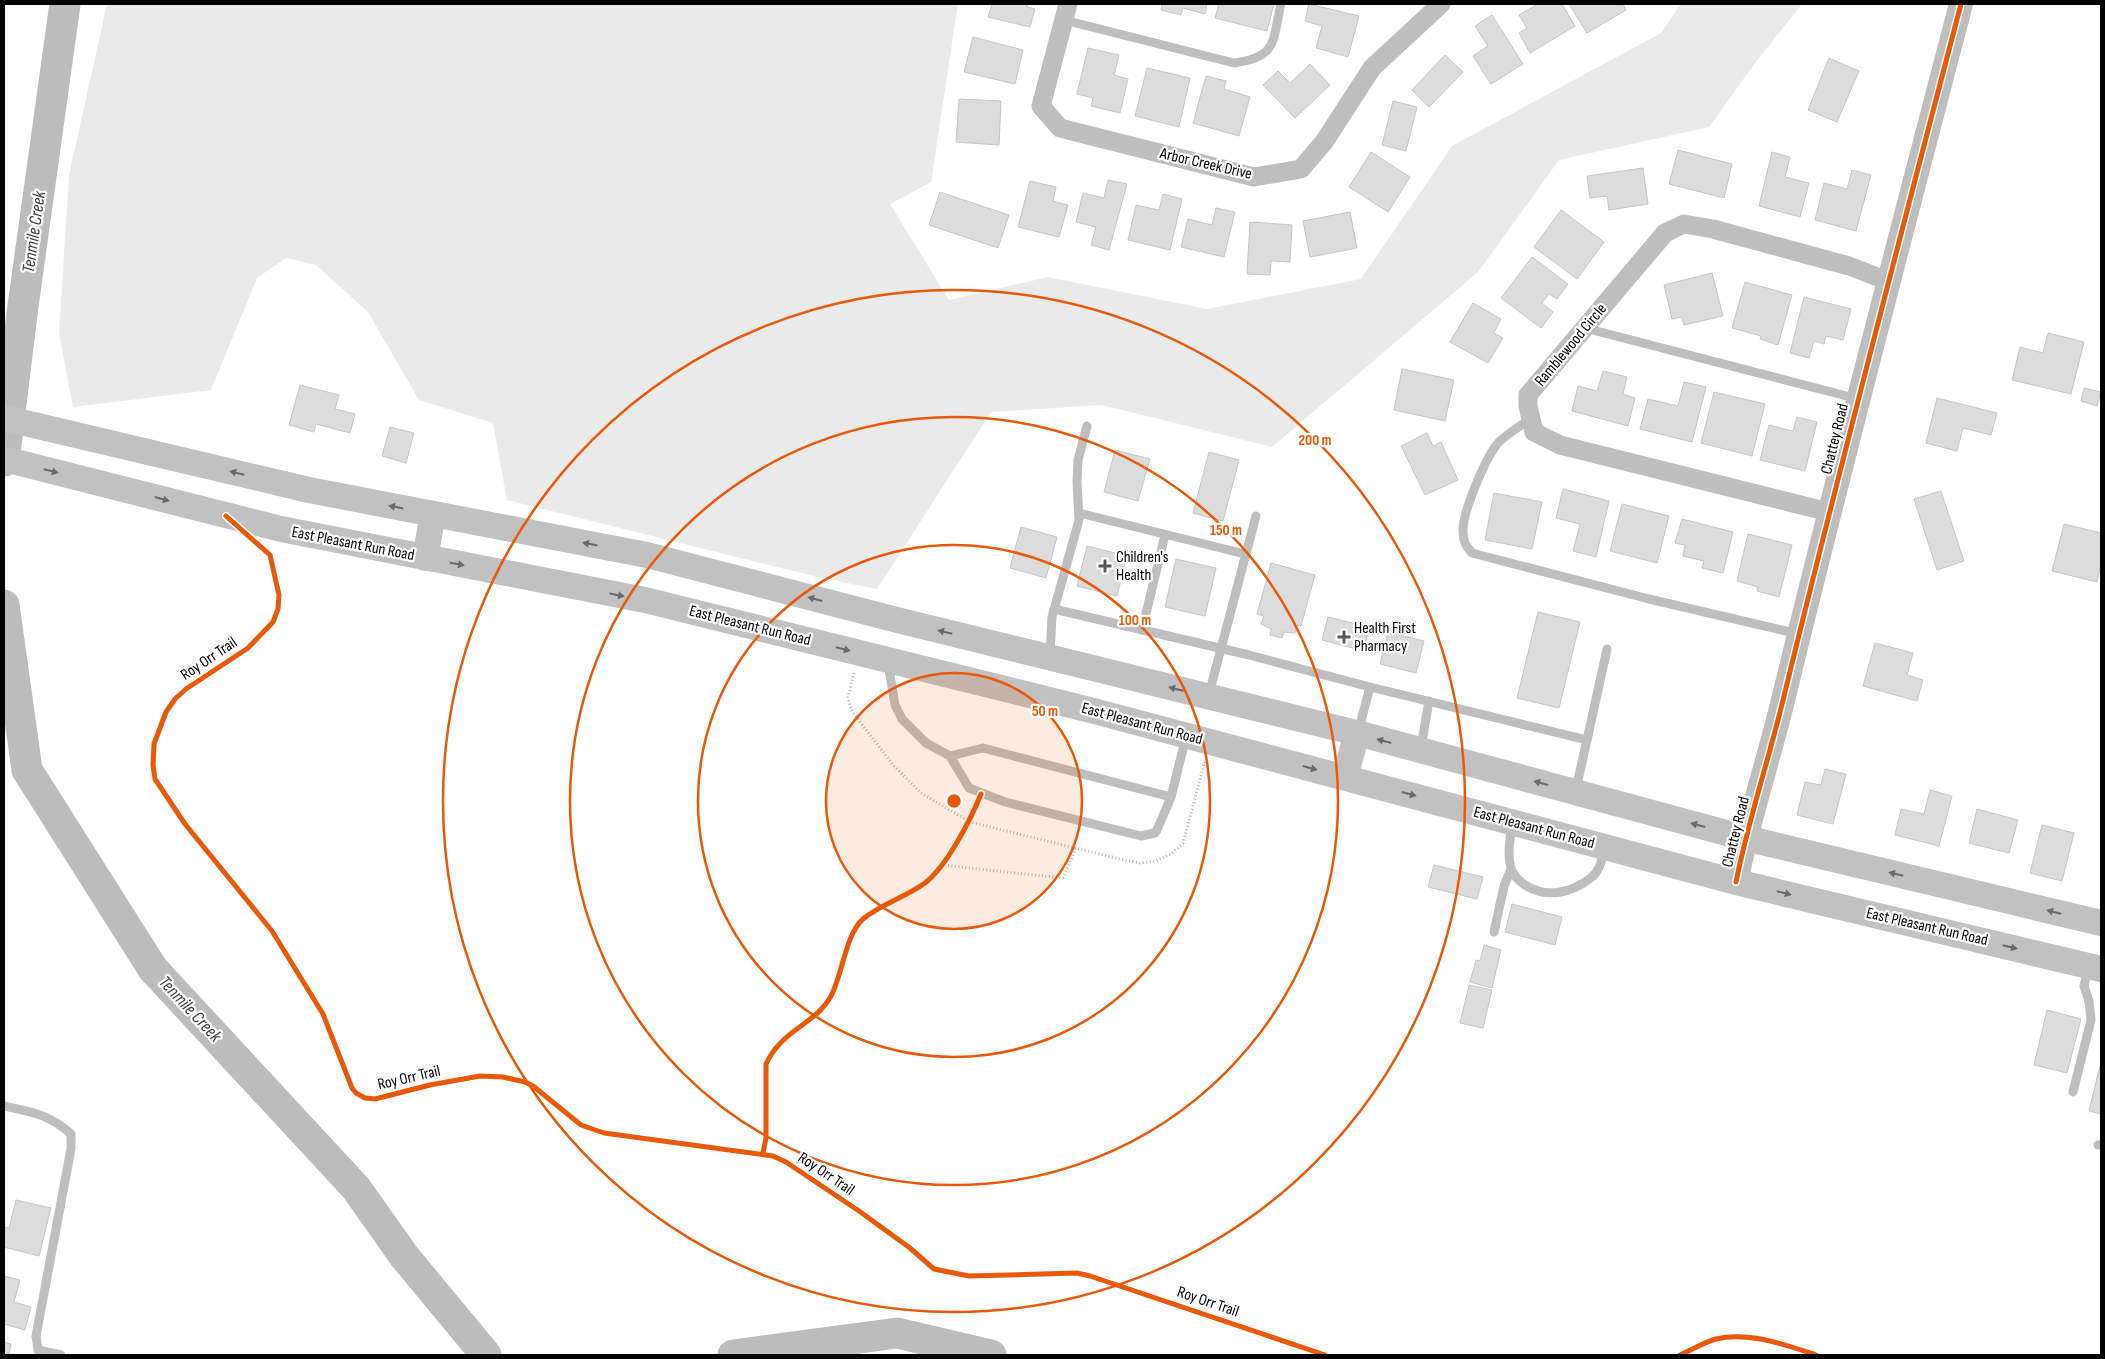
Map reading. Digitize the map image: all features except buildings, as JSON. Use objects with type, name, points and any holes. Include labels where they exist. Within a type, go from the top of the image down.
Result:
[{"type":"main road","points":[[4,418],[309,490],[647,555],[896,620],[1357,733],[1745,838],[2101,923]]},
{"type":"main road","name":"East Pleasant Run Road","points":[[4,459],[281,530],[645,600],[1345,777],[1736,882],[2095,968]]},
{"type":"main road","points":[[425,558],[433,514]]},
{"type":"main road","points":[[887,660],[896,620]]},
{"type":"main road","points":[[1345,777],[1357,733]]},
{"type":"street","name":"Chattey Road","points":[[1736,882],[1745,838],[1780,715],[1829,512],[1961,4]]},
{"type":"street","name":"Arbor Creek Drive","points":[[1066,12],[1041,106],[1060,128],[1254,177],[1301,169],[1324,142],[1372,68],[1436,5]]},
{"type":"street","name":"Ramblewood Circle","points":[[1829,512],[1560,445],[1534,432],[1528,406],[1528,395],[1665,233],[1684,224],[1714,230],[1849,266],[1888,281]]},
{"type":"lane","points":[[1066,12],[1234,63],[1250,61],[1265,54],[1272,44],[1281,4]]},
{"type":"lane","points":[[1585,328],[1858,399]]},
{"type":"lane","points":[[1531,418],[1500,442],[1486,463],[1468,508],[1463,531],[1465,545],[1472,553],[1649,599],[1799,634]]},
{"type":"lane","points":[[1049,658],[1054,608],[1079,520],[1078,460],[1087,426]]},
{"type":"lane","points":[[1078,513],[1245,554]]},
{"type":"lane","points":[[1209,697],[1256,516]]},
{"type":"lane","points":[[1142,630],[1166,535]]},
{"type":"lane","points":[[1054,608],[1587,740]]},
{"type":"lane","points":[[1576,792],[1607,649]]},
{"type":"lane","points":[[887,660],[895,705],[902,719],[926,742],[950,756],[969,788],[1005,802],[1141,836],[1155,833],[1171,797],[1186,736]]},
{"type":"lane","points":[[1357,733],[1370,687]]},
{"type":"lane","points":[[1420,750],[1430,701]]},
{"type":"lane","points":[[950,756],[983,748],[1171,797]]},
{"type":"lane","points":[[1512,822],[1509,856],[1511,869],[1519,882],[1535,892],[1547,894],[1560,892],[1579,885],[1592,876],[1600,867],[1606,847]]},
{"type":"lane","points":[[1494,932],[1504,886],[1511,869]]},
{"type":"lane","points":[[2073,1092],[2090,1020],[2089,1001],[2084,986],[2095,968]]},
{"type":"lane","points":[[4,1106],[42,1114],[58,1122],[71,1134],[36,1336],[38,1353],[61,1355]]},
{"type":"path","points":[[966,827],[970,822],[981,794]]},
{"type":"path","points":[[941,865],[1063,878],[1076,848]]},
{"type":"path","points":[[936,871],[946,858]]},
{"type":"shaded area","points":[[107,4],[958,4],[931,182],[890,204],[949,300],[1048,277],[1207,309],[1361,279],[1452,146],[1661,33],[1681,4],[1802,4],[1755,63],[1709,127],[1559,160],[1478,272],[1272,447],[1102,405],[991,412],[877,589],[822,578],[507,500],[493,423],[419,400],[368,312],[316,265],[286,258],[257,278],[211,390],[73,407],[59,333],[69,175]]},
{"type":"waterway","name":"Tenmile Creek","points":[[4,461],[23,306],[65,4]]},
{"type":"waterway","name":"Tenmile Creek","points":[[4,605],[27,770],[153,969],[356,1188],[404,1256],[486,1355]]},
{"type":"waterway","name":"Tenmile Creek","points":[[733,1355],[897,1333],[991,1355]]},
{"type":"cycle path","points":[[1736,882],[1871,348],[1961,4]]},
{"type":"cycle path","name":"Roy Orr Trail","points":[[226,516],[270,555],[279,595],[278,609],[273,622],[248,648],[186,689],[175,699],[166,712],[154,744],[153,765],[155,779],[185,824],[272,931],[323,1014],[352,1088],[356,1093],[365,1098],[375,1099],[430,1085],[480,1076],[503,1077],[525,1082],[533,1086],[581,1125],[604,1133],[773,1156],[786,1162],[859,1211],[910,1248],[934,1269],[969,1276],[1077,1273],[1325,1355]]},
{"type":"cycle path","points":[[763,1153],[766,1138],[766,1064],[773,1052],[789,1035],[816,1014],[831,996],[852,934],[863,919],[925,883],[942,865],[965,829],[981,794]]},
{"type":"cycle path","points":[[1680,1355],[1702,1344],[1729,1337],[1767,1340],[1816,1355]]},
{"type":"place","name":"Children's Health","points":[[1105,566]]},
{"type":"place","name":"Health First Pharmacy","points":[[1344,637]]}]
